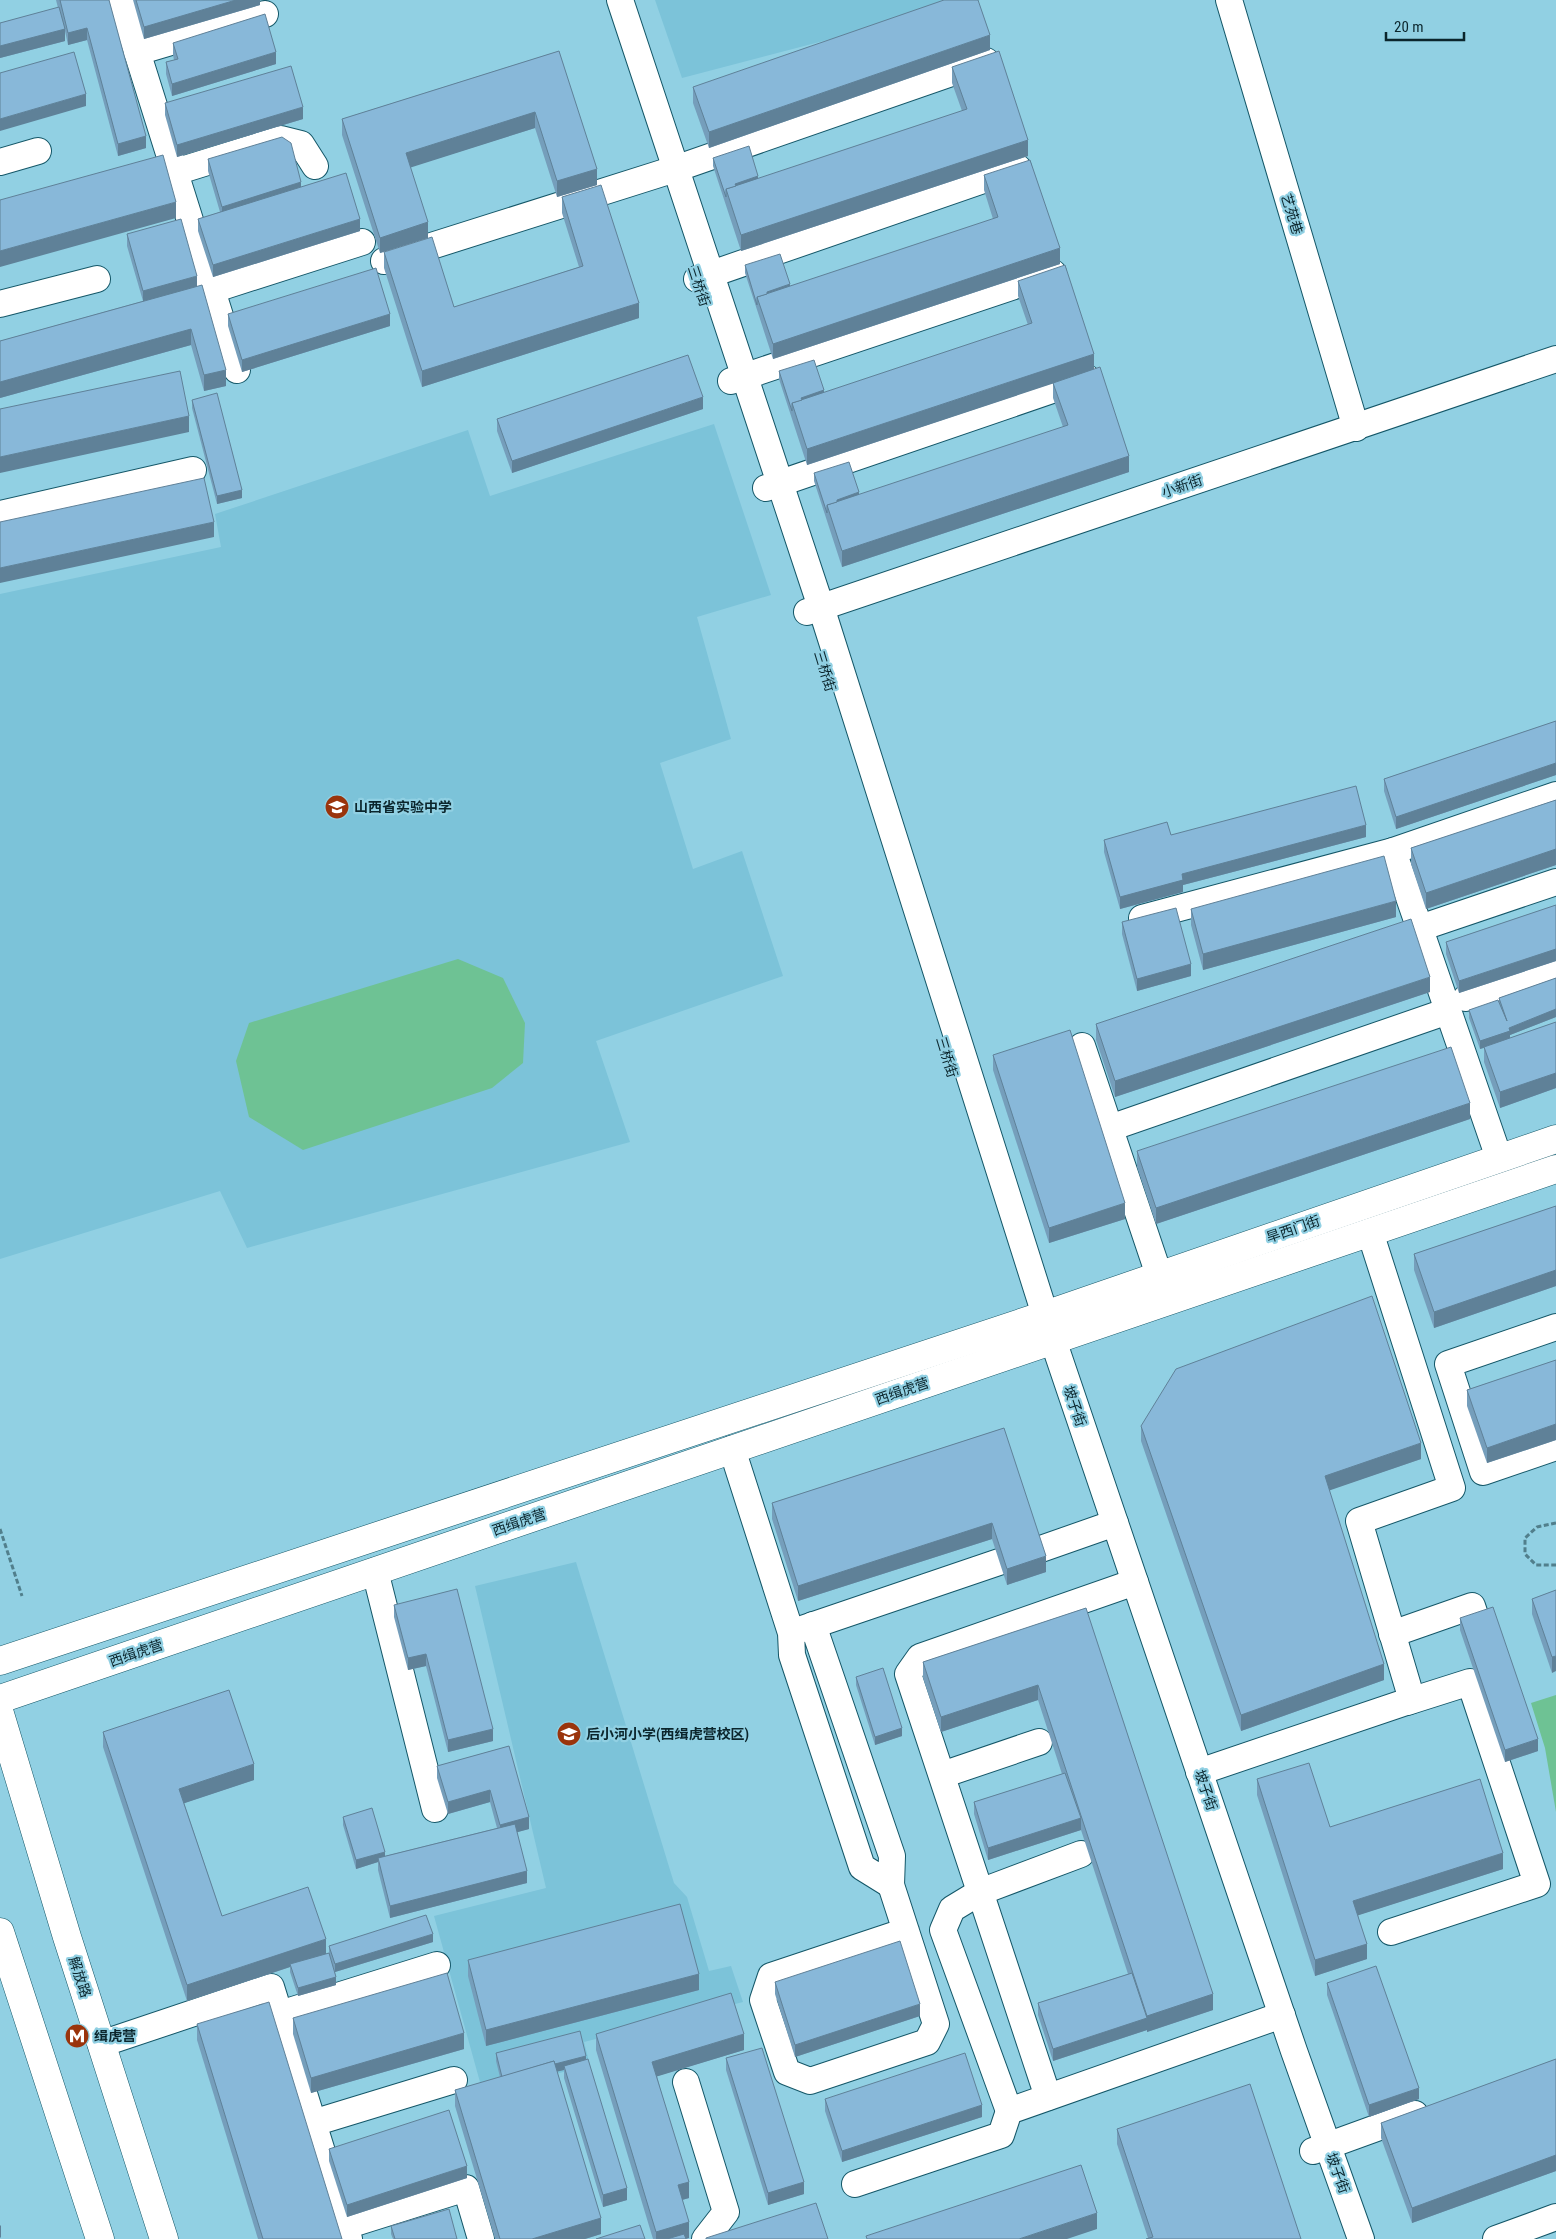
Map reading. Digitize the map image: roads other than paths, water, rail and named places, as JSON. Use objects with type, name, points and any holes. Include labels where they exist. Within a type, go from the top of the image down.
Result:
[{"type":"main road","name":"旱西门街","points":[[1041,1329],[1159,1275],[1556,1139]]},
{"type":"main road","name":"旱西门街","points":[[1041,1329],[1370,1232],[1556,1169]]},
{"type":"main road","name":"西缉虎营","points":[[0,1700],[732,1449],[1041,1329]]},
{"type":"main road","name":"西缉虎营","points":[[0,1661],[1041,1329]]},
{"type":"main road","name":"解放路","points":[[0,1714],[101,2044],[164,2239]]},
{"type":"main road","points":[[0,1932],[100,2239]]},
{"type":"street","points":[[119,0],[123,7],[237,370]]},
{"type":"street","name":"三桥街","points":[[603,0],[668,171],[773,485],[1041,1329]]},
{"type":"street","name":"三桥街","points":[[620,0],[668,171]]},
{"type":"street","name":"艺苑巷","points":[[1229,0],[1356,428]]},
{"type":"street","points":[[137,52],[265,14]]},
{"type":"street","points":[[384,261],[668,171],[990,60]]},
{"type":"street","points":[[175,172],[281,139],[301,144],[315,166]]},
{"type":"street","points":[[0,162],[38,151]]},
{"type":"street","points":[[704,277],[1019,168]]},
{"type":"street","points":[[212,290],[362,242]]},
{"type":"street","points":[[737,379],[1063,270]]},
{"type":"street","points":[[0,304],[97,279]]},
{"type":"street","name":"小新街","points":[[814,610],[1556,359]]},
{"type":"street","points":[[773,485],[1088,378]]},
{"type":"street","points":[[0,514],[193,470]]},
{"type":"street","points":[[1131,921],[1393,851],[1556,795]]},
{"type":"street","points":[[1393,851],[1420,928],[1457,1004],[1499,1158]]},
{"type":"street","points":[[1420,928],[1556,882]]},
{"type":"street","points":[[1110,1128],[1556,968]]},
{"type":"street","points":[[1082,1046],[1159,1275]]},
{"type":"street","points":[[1370,1232],[1452,1488],[1360,1521],[1412,1700],[1407,1702]]},
{"type":"street","points":[[1556,1327],[1448,1364],[1483,1472],[1556,1447]]},
{"type":"street","name":"坡子街","points":[[1041,1329],[1320,2148],[1344,2239]]},
{"type":"street","points":[[732,1449],[892,1856],[891,1885],[906,1931],[936,2024],[926,2042],[810,2081],[788,2072],[763,2000],[771,1976],[906,1931]]},
{"type":"street","points":[[1038,1550],[1108,1526]]},
{"type":"street","points":[[802,1629],[999,1562]]},
{"type":"street","points":[[375,1571],[434,1809]]},
{"type":"street","points":[[1048,2097],[908,1674],[920,1657],[1128,1584]]},
{"type":"street","name":"坡子街","points":[[1128,1584],[1199,1772],[1275,2018]]},
{"type":"street","points":[[1392,1634],[1472,1606],[1478,1624]]},
{"type":"street","points":[[1199,1772],[1470,1682],[1537,1884],[1391,1932]]},
{"type":"street","points":[[942,1775],[1039,1742]]},
{"type":"street","points":[[855,2184],[1001,2135],[1009,2112],[943,1930],[952,1909],[980,1892],[1081,1854]]},
{"type":"street","points":[[280,2014],[437,1965]]},
{"type":"street","points":[[101,2044],[271,1987],[347,2233],[466,2188],[481,2239]]},
{"type":"street","points":[[1009,2112],[1275,2018]]},
{"type":"street","points":[[313,2123],[454,2080]]},
{"type":"street","points":[[686,2082],[726,2212],[705,2239]]},
{"type":"street","points":[[1320,2148],[1440,2106]]},
{"type":"street","name":"坡子街","points":[[1320,2148],[1361,2239]]},
{"type":"street","points":[[1496,2239],[1556,2217]]},
{"type":"place","name":"山西省实验中学","points":[[337,807]]},
{"type":"place","name":"后小河小学(西缉虎营校区)","points":[[569,1734]]},
{"type":"place","name":"缉虎营","points":[[77,2036]]}]
